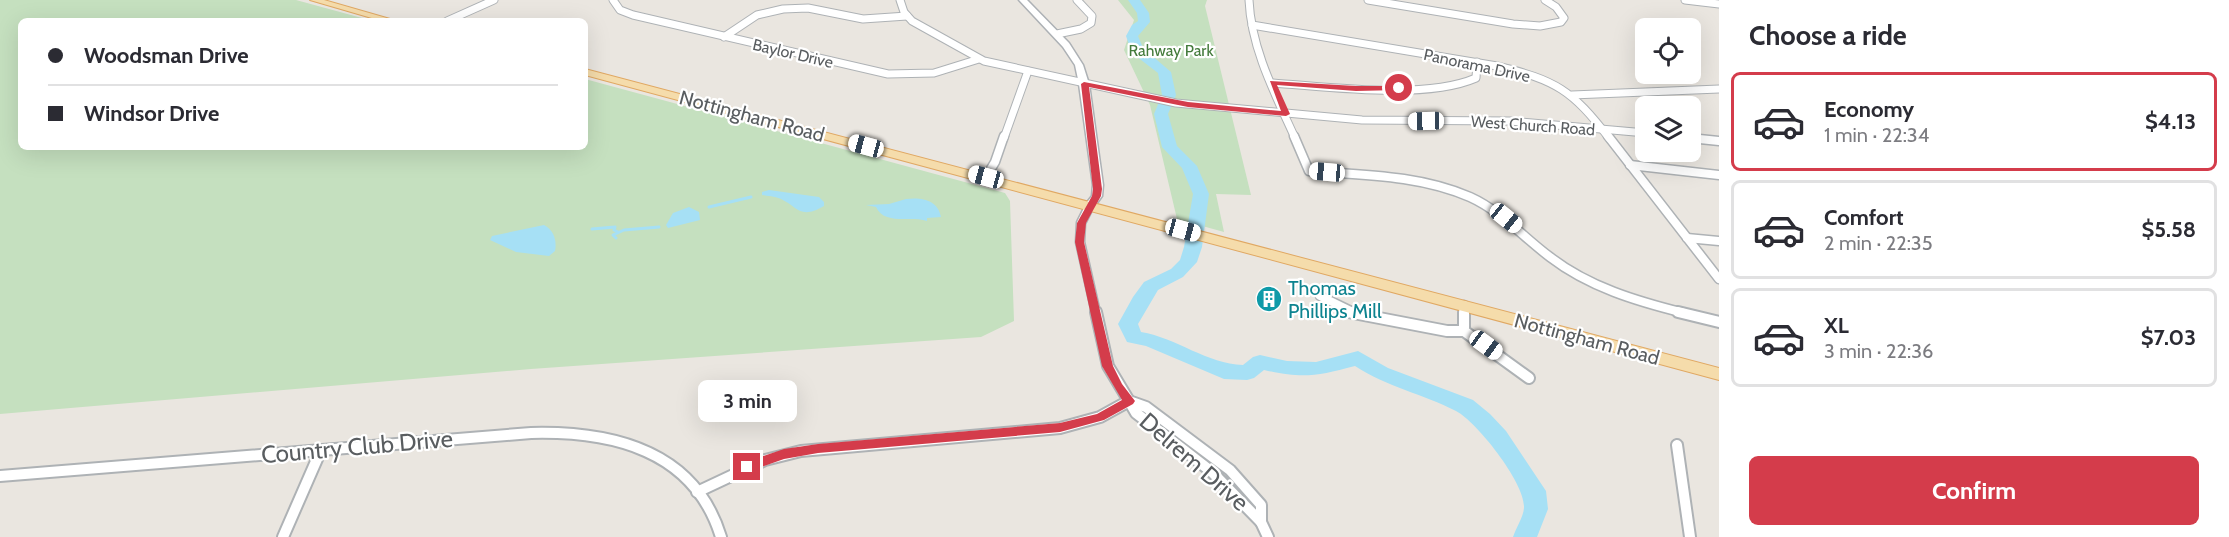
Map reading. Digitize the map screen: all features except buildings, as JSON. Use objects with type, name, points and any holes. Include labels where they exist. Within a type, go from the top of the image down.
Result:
[{"type":"main road","points":[[314,0],[329,2],[382,18]]},
{"type":"main road","name":"Nottingham Road","points":[[588,73],[1719,374]]},
{"type":"street","name":"Baylor Drive","points":[[613,0],[620,10],[633,15],[900,75],[942,73],[979,59]]},
{"type":"street","points":[[803,8],[807,0]]},
{"type":"street","points":[[724,37],[757,15],[776,10],[803,8],[863,19],[907,16],[900,0]]},
{"type":"street","points":[[1023,0],[1057,34],[1076,59],[1084,84],[1098,185],[1097,196],[1090,205]]},
{"type":"street","points":[[1057,34],[1082,28],[1091,22],[1092,16],[1077,0]]},
{"type":"street","points":[[1249,0],[1252,26],[1309,171],[1397,178],[1428,183],[1458,192],[1497,211],[1544,253],[1583,278],[1628,297],[1719,322]]},
{"type":"street","points":[[1368,0],[1513,24],[1540,26],[1561,22],[1564,18],[1556,7],[1545,0]]},
{"type":"street","points":[[1685,0],[1719,4]]},
{"type":"street","points":[[454,18],[493,1]]},
{"type":"street","points":[[467,18],[493,1]]},
{"type":"street","name":"West Church Road","points":[[907,16],[917,25],[979,59],[1176,103],[1286,114],[1396,121],[1510,121],[1635,132]]},
{"type":"street","name":"Panorama Drive","points":[[1252,26],[1477,62],[1529,74],[1572,95],[1602,129],[1719,279]]},
{"type":"street","points":[[1273,82],[1356,88],[1454,87],[1472,82],[1476,78],[1477,62]]},
{"type":"street","points":[[986,177],[995,162],[1028,71]]},
{"type":"street","points":[[1572,95],[1719,89]]},
{"type":"street","points":[[1701,139],[1719,141]]},
{"type":"street","points":[[1630,165],[1719,175]]},
{"type":"street","name":"Delrem Drive","points":[[1090,205],[1081,223],[1080,242],[1108,366],[1118,386],[1129,401],[1146,407],[1230,470],[1261,505],[1261,522],[1268,537]]},
{"type":"street","points":[[1687,238],[1719,241]]},
{"type":"street","points":[[1320,296],[1349,312],[1447,332],[1464,331],[1529,378]]},
{"type":"street","points":[[1464,305],[1464,331]]},
{"type":"street","points":[[697,492],[765,460],[801,451],[1060,428],[1100,417],[1129,401]]},
{"type":"street","name":"Country Club Drive","points":[[0,476],[531,434],[591,434],[626,443],[661,457],[676,468],[697,492],[716,521],[721,537]]},
{"type":"street","points":[[1677,445],[1690,537]]},
{"type":"street","points":[[283,537],[321,450]]},
{"type":"green space","points":[[0,0],[296,0],[362,18],[18,18],[18,150],[588,150],[588,80],[1005,193],[1010,201],[1014,321],[981,337],[531,369],[0,414]]},
{"type":"green space","name":"Rahway Park","points":[[1118,0],[1207,0],[1205,6],[1251,195],[1216,194],[1224,232],[1177,219],[1150,105],[1124,50],[1134,20]]},
{"type":"water","points":[[769,190],[819,197],[824,202],[824,206],[810,212],[800,211],[781,199],[762,195],[762,192]]},
{"type":"water","points":[[906,199],[933,203],[941,217],[927,218],[927,221],[892,218],[880,213],[876,207],[866,205],[889,204]]},
{"type":"water","points":[[689,207],[699,212],[700,220],[668,228],[666,225],[673,213]]},
{"type":"water","points":[[544,225],[552,233],[556,243],[555,251],[549,256],[516,252],[490,240],[492,236]]},
{"type":"waterway","points":[[1134,0],[1143,13],[1144,22],[1136,28],[1132,36],[1137,50],[1164,72],[1169,95],[1161,114],[1170,147],[1189,166],[1201,194],[1193,247],[1188,262],[1177,273],[1151,286],[1142,297],[1128,324],[1134,337],[1150,340],[1224,372],[1247,373],[1260,362],[1287,368],[1316,369],[1358,358],[1381,373],[1465,406],[1498,437],[1534,491],[1536,509],[1525,537]]},
{"type":"waterway","points":[[709,207],[751,197]]},
{"type":"waterway","points":[[592,229],[615,227],[614,230],[618,232]]},
{"type":"waterway","points":[[616,238],[613,235],[624,230],[659,227]]},
{"type":"place","name":"Thomas Phillips Mill","points":[[1269,299]]},
{"type":"route","points":[[747,467],[784,454],[818,448],[1060,428],[1100,417],[1129,401],[1108,366],[1080,242],[1081,223],[1097,196],[1098,189],[1084,84],[1188,105],[1286,114],[1273,82],[1356,88],[1399,88]]}]
